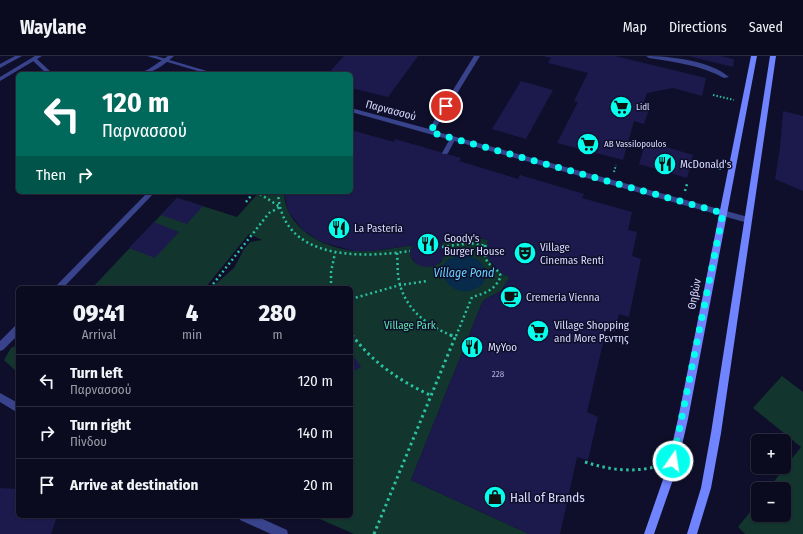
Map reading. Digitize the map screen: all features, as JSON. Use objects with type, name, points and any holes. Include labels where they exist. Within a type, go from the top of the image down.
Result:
[{"type":"main road","name":"Θηβών","points":[[649,534],[673,461],[754,56]]},
{"type":"main road","points":[[692,534],[706,488],[716,433],[773,56]]},
{"type":"street","points":[[0,66],[19,56]]},
{"type":"street","points":[[0,79],[39,56]]},
{"type":"street","points":[[150,56],[207,72]]},
{"type":"street","points":[[146,72],[171,56]]},
{"type":"street","points":[[430,132],[477,56]]},
{"type":"street","points":[[649,56],[703,65],[714,69],[726,77]]},
{"type":"street","points":[[34,59],[48,72]]},
{"type":"street","name":"Παρνασσού","points":[[353,111],[748,220]]},
{"type":"street","points":[[445,153],[453,138]]},
{"type":"street","points":[[60,286],[150,194]]},
{"type":"street","points":[[0,347],[16,331]]},
{"type":"street","points":[[0,397],[16,407]]},
{"type":"street","points":[[248,518],[283,534]]},
{"type":"path","points":[[713,95],[744,103]]},
{"type":"path","points":[[699,164],[731,172]]},
{"type":"path","points":[[246,202],[254,194]]},
{"type":"path","points":[[259,194],[280,208]]},
{"type":"path","points":[[278,194],[280,208],[290,226],[299,236],[318,248],[335,253],[375,256],[410,251]]},
{"type":"path","points":[[212,286],[270,213],[280,208]]},
{"type":"path","points":[[374,534],[472,297],[486,294],[497,287],[501,276],[499,271],[492,268],[486,261],[484,252],[486,246],[468,242],[442,246]]},
{"type":"path","points":[[331,286],[331,272],[335,253]]},
{"type":"path","points":[[397,253],[400,285],[408,303],[422,318],[440,331],[456,337]]},
{"type":"path","points":[[353,298],[400,285],[427,281]]},
{"type":"path","points":[[353,336],[372,359],[384,369],[411,386],[432,396]]},
{"type":"path","points":[[585,462],[612,470],[624,471],[652,468],[673,461]]},
{"type":"green space","name":"Village Park","points":[[257,194],[284,194],[286,205],[298,226],[319,241],[331,246],[356,251],[385,250],[414,245],[411,251],[411,257],[413,261],[423,266],[436,265],[441,262],[444,253],[441,244],[452,238],[464,237],[488,240],[487,247],[491,263],[499,271],[510,277],[501,291],[484,300],[482,303],[411,480],[529,534],[354,534],[318,518],[353,518],[353,286],[213,286],[234,268],[244,249],[250,242],[262,240],[249,234],[207,286],[94,286],[177,198],[237,217]]},
{"type":"green space","points":[[16,346],[16,371],[4,360],[11,348]]},
{"type":"green space","points":[[782,376],[803,392],[803,534],[745,534],[738,527],[751,511],[751,522],[791,522],[791,482],[774,482],[780,474],[791,474],[791,460],[801,447],[791,439],[791,434],[785,434],[753,408]]},
{"type":"water","name":"Village Pond","points":[[464,255],[478,260],[483,265],[487,273],[483,284],[471,290],[461,291],[452,287],[445,280],[443,272],[444,264],[451,258]]},
{"type":"building","points":[[344,56],[418,56],[388,97],[353,88],[353,72],[330,72]]},
{"type":"building","points":[[543,56],[615,56],[706,78],[702,96],[673,88],[647,93],[642,107],[649,109],[644,124],[634,121],[623,160],[557,143],[578,102],[574,101],[588,73],[548,63],[551,58]]},
{"type":"building","points":[[689,56],[720,56],[734,59],[733,67]]},
{"type":"building","points":[[521,81],[553,90],[526,139],[492,129]]},
{"type":"building","points":[[783,111],[803,116],[803,191],[775,179],[780,148]]},
{"type":"building","name":"Village Shopping and More Ρεντης","points":[[353,131],[394,142],[395,139],[461,158],[459,161],[518,179],[520,175],[584,194],[582,198],[632,212],[628,230],[637,232],[632,256],[641,259],[629,317],[619,314],[615,332],[606,330],[587,412],[598,417],[588,460],[577,457],[560,534],[529,534],[411,480],[482,303],[484,300],[501,291],[510,277],[502,274],[489,260],[486,252],[488,240],[475,236],[456,237],[443,242],[441,244],[444,253],[443,259],[435,266],[425,267],[416,264],[411,257],[410,251],[414,245],[371,251],[354,251],[328,244],[318,240],[302,229],[288,211],[284,194],[353,194]]},
{"type":"building","points":[[646,141],[693,155],[687,178],[639,164]]},
{"type":"building","points":[[177,198],[203,206],[187,224],[161,215]]},
{"type":"building","points":[[154,222],[179,232],[155,258],[129,248]]},
{"type":"building","points":[[353,355],[361,367],[353,371]]},
{"type":"building","points":[[0,488],[16,489],[16,518],[56,518],[51,534],[0,534]]},
{"type":"place","name":"Lidl","points":[[621,107]]},
{"type":"place","name":"AB Vassilopoulos","points":[[588,144]]},
{"type":"place","name":"McDonald's","points":[[665,164]]},
{"type":"place","name":"La Pasteria","points":[[339,228]]},
{"type":"place","name":"Goody's Burger House","points":[[428,244]]},
{"type":"place","name":"Village Cinemas Renti","points":[[525,253]]},
{"type":"place","name":"Cremeria Vienna","points":[[511,297]]},
{"type":"place","name":"Village Shopping and More Ρεντης","points":[[538,331]]},
{"type":"place","name":"MyYoo","points":[[472,347]]},
{"type":"place","name":"Hall of Brands","points":[[495,497]]},
{"type":"route","points":[[446,106],[430,132],[723,213],[683,419],[673,461]]}]
